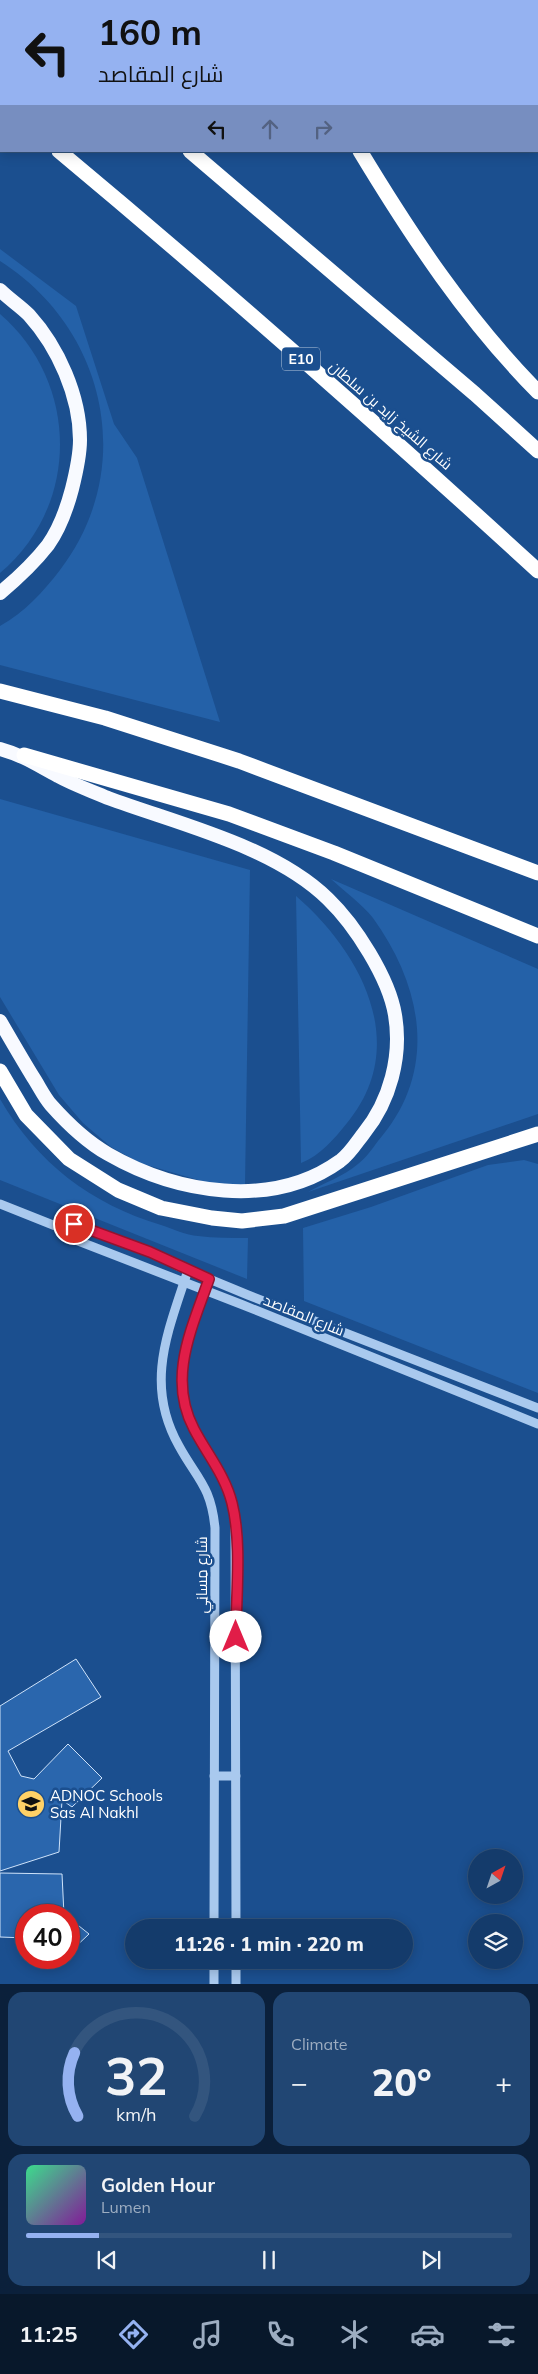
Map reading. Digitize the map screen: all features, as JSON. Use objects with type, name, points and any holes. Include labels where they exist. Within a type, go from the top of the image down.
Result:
[{"type":"highway","name":"شارع الشيخ زايد بن سلطان","points":[[60,152],[175,248],[440,481],[538,571]]},
{"type":"highway","points":[[191,152],[475,394],[538,451]]},
{"type":"highway","points":[[361,152],[446,284],[500,352],[538,392]]},
{"type":"highway","points":[[0,290],[29,315],[49,342],[66,376],[76,408],[80,440],[76,474],[62,519],[49,543],[23,575],[0,593]]},
{"type":"highway","points":[[0,691],[105,718],[238,761],[538,873]]},
{"type":"highway","points":[[0,749],[229,814],[334,853],[538,936]]},
{"type":"highway","points":[[0,1022],[48,1102],[76,1130],[106,1153],[136,1168],[212,1190],[243,1192],[278,1188],[307,1179],[342,1160],[370,1125],[390,1089],[396,1052],[395,1015],[381,973],[362,940],[328,899],[293,872],[226,839],[89,790],[59,777],[24,755]]},
{"type":"highway","points":[[0,1071],[26,1115],[69,1159],[118,1190],[161,1208],[212,1218],[242,1221],[284,1216],[538,1134]]},
{"type":"street","name":"شارع المقاصد","points":[[0,1204],[63,1229],[73,1239],[244,1305],[538,1424]]},
{"type":"street","name":"شارع المقاصد","points":[[63,1229],[70,1224],[78,1225],[150,1252],[209,1279],[538,1408]]},
{"type":"street","name":"شارع مِسانِي","points":[[188,1270],[163,1350],[160,1384],[166,1417],[172,1433],[206,1488],[214,1515],[214,1919]]},
{"type":"street","points":[[209,1279],[183,1359],[182,1391],[186,1411],[194,1430],[227,1487],[235,1519],[236,1919]]},
{"type":"street","points":[[214,1776],[236,1776]]},
{"type":"street","points":[[214,1969],[214,1984]]},
{"type":"street","points":[[236,1969],[236,1984]]},
{"type":"shaded area","points":[[0,249],[76,306],[114,424],[137,458],[220,722],[0,665],[0,626],[25,608],[47,586],[60,570],[84,530],[98,488],[103,445],[99,402],[86,361],[65,323],[36,289],[0,261]]},
{"type":"shaded area","points":[[0,314],[26,342],[45,374],[56,408],[60,444],[56,479],[45,513],[26,545],[0,573]]},
{"type":"shaded area","points":[[0,799],[250,870],[245,1185],[212,1184],[140,1163],[111,1147],[83,1123],[59,1095],[0,997]]},
{"type":"shaded area","points":[[331,879],[538,969],[538,1114],[308,1192],[347,1172],[361,1162],[369,1153],[397,1115],[410,1087],[416,1059],[417,1030],[413,1002],[404,973],[390,945],[373,918]]},
{"type":"shaded area","points":[[296,896],[320,919],[341,945],[358,973],[370,1002],[376,1032],[375,1063],[366,1093],[347,1123],[332,1141],[315,1156],[301,1163]]},
{"type":"shaded area","points":[[0,1099],[31,1143],[68,1178],[89,1193],[136,1216],[180,1232],[198,1236],[248,1238],[247,1279],[0,1180]]},
{"type":"shaded area","points":[[524,1160],[538,1164],[538,1393],[304,1301],[303,1228],[371,1207],[488,1165]]},
{"type":"building","name":"ADNOC Schools Sas Al Nakhl","points":[[76,1659],[101,1697],[8,1751],[21,1776],[34,1779],[68,1744],[102,1778],[72,1807],[62,1800],[59,1852],[0,1871],[0,1706]]},
{"type":"building","points":[[0,1873],[62,1874],[63,1904],[15,1904],[15,1938],[0,1937]]},
{"type":"building","points":[[80,1927],[89,1934],[80,1943]]},
{"type":"place","name":"ADNOC Schools Sas Al Nakhl","points":[[31,1804]]},
{"type":"route","points":[[74,1224],[106,1234],[156,1254],[209,1279],[186,1343],[181,1375],[182,1391],[184,1405],[194,1430],[220,1471],[232,1503],[236,1535],[236,1637]]}]
